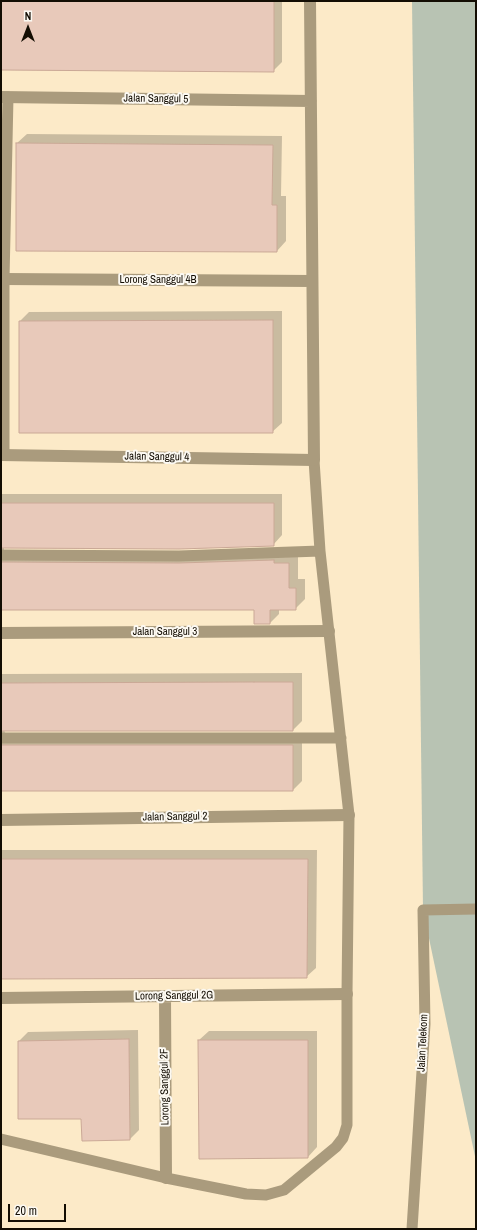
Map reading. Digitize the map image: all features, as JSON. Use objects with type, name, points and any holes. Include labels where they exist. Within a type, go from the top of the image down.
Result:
[{"type":"street","points":[[310,1],[314,460]]},
{"type":"street","name":"Jalan Sanggul 5","points":[[4,97],[311,102]]},
{"type":"street","name":"Lorong Sanggul 4B","points":[[4,279],[312,281]]},
{"type":"street","name":"Jalan Sanggul 4","points":[[2,455],[314,460]]},
{"type":"street","name":"Jalan Sanggul 3","points":[[1,633],[329,631]]},
{"type":"street","name":"Jalan Sanggul 2","points":[[1,820],[349,815]]},
{"type":"street","name":"Lorong Sanggul 2G","points":[[1,998],[347,994]]},
{"type":"street","name":"Lorong Sanggul 2F","points":[[164,996],[166,1178]]},
{"type":"lane","points":[[2,455],[4,97]]},
{"type":"lane","points":[[1,1139],[166,1178],[246,1194],[266,1196],[284,1190],[336,1147],[343,1138],[347,1125],[349,815],[320,551],[314,460]]},
{"type":"lane","points":[[1,555],[179,556],[320,551]]},
{"type":"lane","points":[[1,738],[341,738]]},
{"type":"lane","name":"Jalan Telekom","points":[[412,1229],[425,1024],[424,910],[476,909]]},
{"type":"green space","points":[[412,1],[476,1],[476,1161],[423,910]]},
{"type":"building","points":[[1,1],[274,1],[274,72],[1,70]]},
{"type":"building","points":[[16,143],[273,145],[272,205],[277,205],[277,252],[16,251]]},
{"type":"building","points":[[273,320],[273,433],[19,433],[19,321]]},
{"type":"building","points":[[1,503],[274,503],[274,546],[179,549],[1,548]]},
{"type":"building","points":[[274,560],[274,563],[289,563],[289,588],[296,588],[296,610],[270,610],[270,624],[254,624],[254,610],[1,610],[1,562],[179,563]]},
{"type":"building","points":[[293,682],[293,731],[1,731],[1,683]]},
{"type":"building","points":[[1,745],[293,745],[293,791],[1,791]]},
{"type":"building","points":[[1,859],[308,859],[307,978],[1,979]]},
{"type":"building","points":[[129,1039],[130,1140],[82,1141],[81,1119],[18,1119],[18,1041]]},
{"type":"building","points":[[198,1040],[308,1040],[308,1158],[199,1159]]}]
